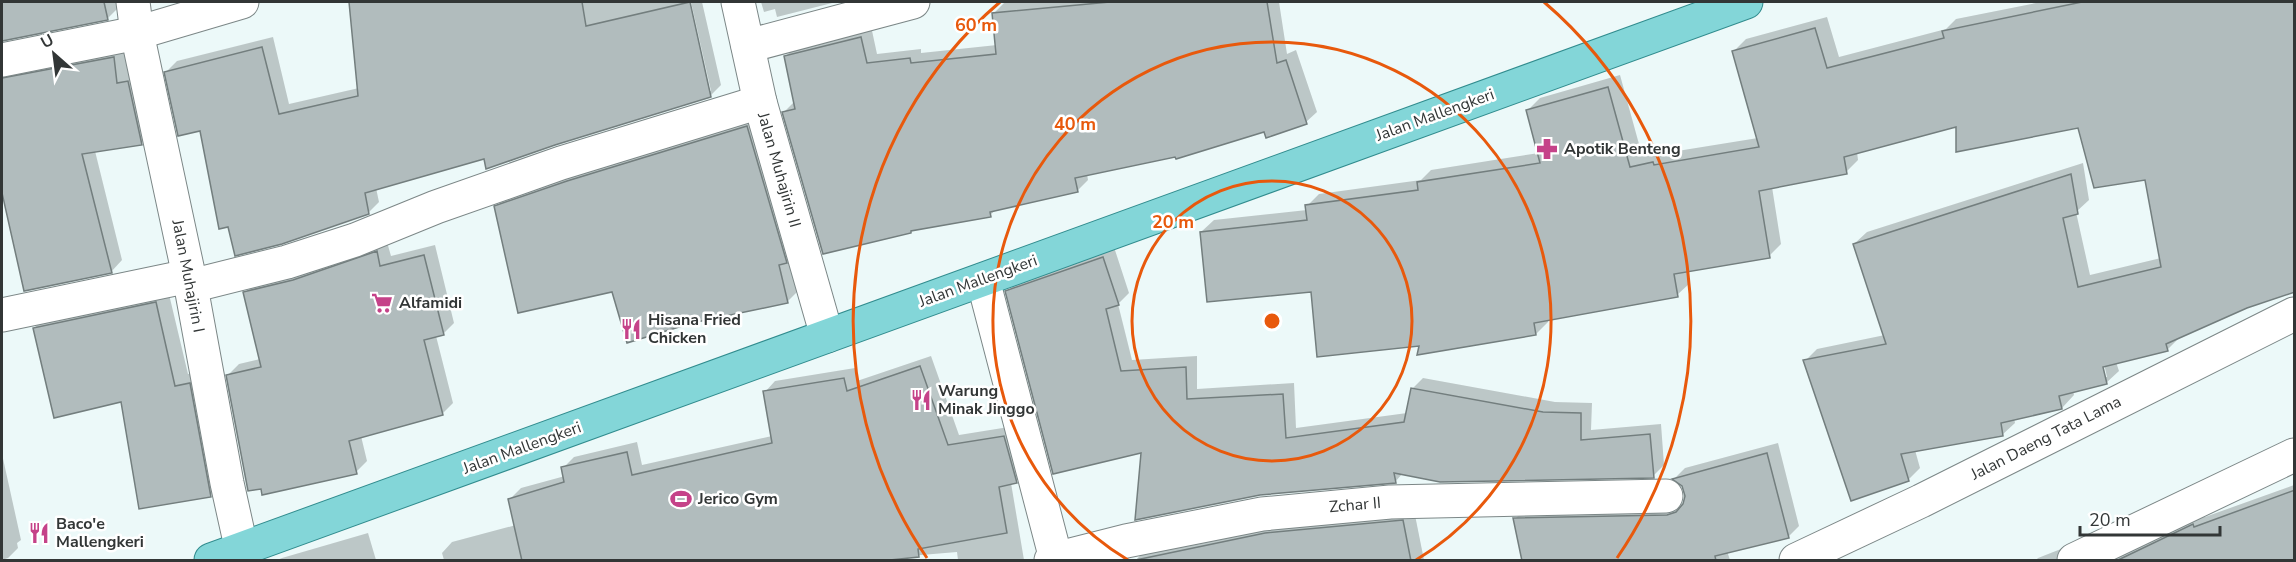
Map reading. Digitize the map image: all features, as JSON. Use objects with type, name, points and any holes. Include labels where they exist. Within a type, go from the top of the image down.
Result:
[{"type":"main road","name":"Jalan Mallengkeri","points":[[211,561],[243,556],[827,336],[1746,2]]},
{"type":"street","points":[[2,60],[135,17],[242,2]]},
{"type":"street","name":"Jalan Muhajirin II","points":[[738,2],[760,102],[827,336]]},
{"type":"street","points":[[748,46],[913,2]]},
{"type":"street","name":"Jalan Muhajirin I","points":[[135,17],[190,281],[227,483],[243,556]]},
{"type":"street","points":[[2,315],[298,259],[561,163],[760,102]]},
{"type":"street","points":[[982,280],[1053,560]]},
{"type":"street","name":"Jalan Daeng Tata Lama","points":[[1796,561],[2295,314]]},
{"type":"street","points":[[2074,561],[2295,455]]},
{"type":"street","name":"Zchar II","points":[[1053,560],[1126,541],[1262,514],[1390,502],[1666,496]]},
{"type":"building","points":[[2,2],[104,2],[108,20],[2,41]]},
{"type":"building","points":[[349,2],[582,2],[586,26],[690,2],[711,97],[555,145],[486,169],[484,159],[365,193],[369,214],[282,244],[235,256],[228,227],[219,229],[200,131],[178,136],[164,72],[262,47],[279,114],[358,96]]},
{"type":"building","points":[[1110,2],[1267,2],[1277,63],[1286,60],[1307,124],[1266,138],[1264,132],[1176,159],[1175,157],[1075,178],[1078,192],[990,212],[991,217],[911,231],[911,233],[823,254],[782,112],[795,109],[784,56],[861,37],[867,63],[910,58],[911,63],[996,54],[992,13]]},
{"type":"building","points":[[2082,2],[2295,2],[2295,292],[2247,308],[2166,344],[2168,351],[2103,367],[2107,384],[2059,396],[2062,409],[2001,423],[2003,436],[1901,454],[1909,481],[1851,501],[1803,360],[1886,344],[1853,244],[2071,174],[2078,214],[2063,218],[2078,287],[2161,267],[2145,180],[2094,188],[2078,128],[1956,152],[1956,127],[1844,157],[1847,174],[1759,191],[1770,258],[1674,274],[1678,297],[1534,323],[1536,335],[1417,355],[1419,346],[1317,357],[1311,292],[1207,302],[1200,232],[1307,220],[1305,205],[1418,190],[1417,182],[1540,163],[1526,110],[1608,87],[1630,167],[1759,147],[1732,51],[1815,28],[1827,68],[1944,38],[1942,31]]},
{"type":"building","points":[[114,57],[117,83],[128,81],[142,145],[82,154],[112,273],[24,291],[2,193],[2,78]]},
{"type":"building","points":[[747,126],[787,263],[779,265],[788,303],[692,323],[627,343],[612,292],[518,313],[494,206],[567,181]]},
{"type":"building","points":[[377,251],[380,266],[424,255],[444,335],[424,340],[443,415],[349,441],[357,474],[262,495],[261,489],[248,491],[226,375],[261,367],[243,292],[293,280]]},
{"type":"building","points":[[1103,257],[1119,305],[1106,309],[1121,371],[1186,367],[1187,399],[1283,394],[1286,438],[1404,422],[1411,388],[1543,412],[1581,413],[1581,440],[1650,434],[1654,478],[1440,482],[1394,473],[1396,483],[1260,495],[1135,520],[1141,453],[1053,474],[1005,291]]},
{"type":"building","points":[[156,302],[175,386],[190,383],[211,497],[139,509],[121,402],[54,418],[33,328]]},
{"type":"building","points":[[920,366],[948,445],[1004,436],[1017,483],[999,487],[1007,533],[918,549],[919,557],[880,561],[522,561],[508,499],[564,482],[561,467],[627,452],[632,475],[772,443],[763,391],[844,378],[847,391]]},
{"type":"building","points":[[1767,453],[1789,538],[1715,556],[1716,561],[1522,561],[1513,518],[1667,515],[1676,512],[1683,504],[1685,496],[1682,486],[1672,479]]},
{"type":"building","points":[[2295,490],[2295,561],[2116,561],[2193,524],[2194,527]]},
{"type":"building","points":[[1403,520],[1411,561],[1131,561],[1265,533]]},
{"type":"place","name":"Apotik Benteng","points":[[1547,149]]},
{"type":"place","name":"Alfamidi","points":[[382,303]]},
{"type":"place","name":"Hisana Fried Chicken","points":[[631,329]]},
{"type":"place","name":"Warung Minak Jinggo","points":[[921,400]]},
{"type":"place","name":"Jerico Gym","points":[[681,499]]},
{"type":"place","name":"Baco'e Mallengkeri","points":[[39,533]]}]
